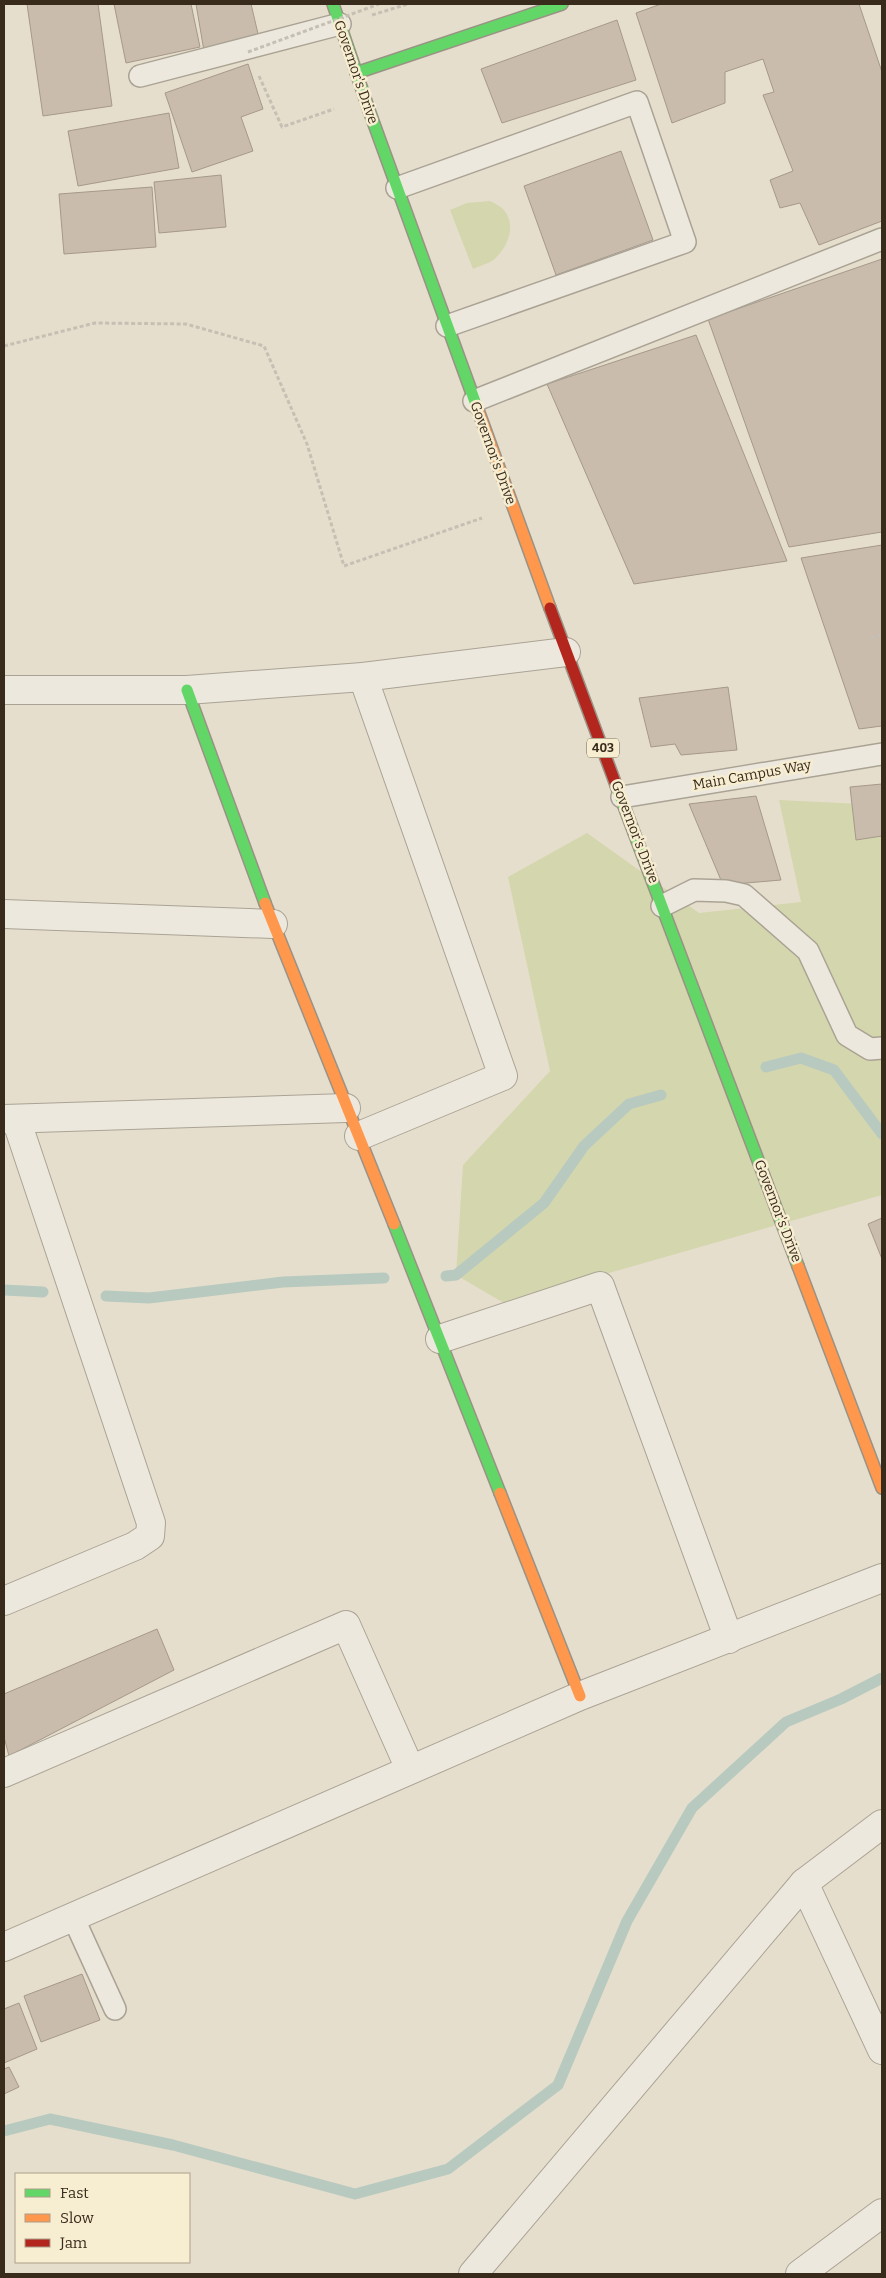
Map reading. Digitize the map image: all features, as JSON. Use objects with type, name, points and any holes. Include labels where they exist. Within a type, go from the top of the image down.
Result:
[{"type":"main road","name":"Governor's Drive","points":[[334,4],[365,99],[566,652],[882,1488]]},
{"type":"main road","points":[[356,73],[562,4]]},
{"type":"main road","points":[[187,690],[273,924],[346,1108],[359,1136],[580,1696]]},
{"type":"street","points":[[4,690],[187,690],[364,677],[566,652]]},
{"type":"street","points":[[359,1136],[503,1076],[364,677]]},
{"type":"street","points":[[4,914],[273,924]]},
{"type":"street","points":[[4,1601],[135,1546],[150,1536],[151,1523],[10,1119],[346,1108]]},
{"type":"street","points":[[440,1340],[600,1286],[729,1639]]},
{"type":"street","points":[[4,1947],[580,1696],[882,1578]]},
{"type":"street","points":[[4,1773],[346,1625],[410,1769]]},
{"type":"street","points":[[473,2274],[804,1883],[882,1824]]},
{"type":"street","points":[[804,1883],[882,2050]]},
{"type":"street","points":[[800,2274],[882,2214]]},
{"type":"lane","points":[[140,76],[340,24]]},
{"type":"lane","points":[[397,188],[637,102],[685,242],[447,326]]},
{"type":"lane","points":[[474,401],[882,238]]},
{"type":"lane","name":"Main Campus Way","points":[[622,797],[882,754]]},
{"type":"lane","points":[[662,906],[694,890],[726,891],[744,895],[808,952],[847,1035],[870,1049],[882,1048]]},
{"type":"lane","points":[[73,1917],[115,2010]]},
{"type":"path","points":[[252,60],[248,52],[379,4]]},
{"type":"path","points":[[256,68],[282,127],[365,99]]},
{"type":"path","points":[[4,346],[95,323],[186,324],[264,346],[307,444],[344,566],[513,508]]},
{"type":"path","points":[[871,638],[882,635]]},
{"type":"green space","points":[[490,201],[502,208],[507,215],[510,222],[509,237],[502,250],[492,261],[473,269],[450,210],[467,203]]},
{"type":"green space","points":[[779,800],[882,805],[882,1195],[504,1303],[456,1275],[463,1165],[550,1071],[508,877],[587,833],[699,913],[801,902]]},
{"type":"building","points":[[27,4],[98,4],[112,106],[43,116]]},
{"type":"building","points":[[114,4],[191,4],[200,47],[126,63]]},
{"type":"building","points":[[196,4],[251,4],[259,38],[204,51]]},
{"type":"building","points":[[661,4],[859,4],[882,72],[882,221],[819,245],[800,203],[780,208],[770,180],[793,171],[763,95],[774,92],[763,59],[725,72],[725,103],[672,123],[636,13]]},
{"type":"building","points":[[617,20],[636,80],[502,123],[481,69]]},
{"type":"building","points":[[248,64],[263,109],[241,117],[253,151],[192,172],[165,93]]},
{"type":"building","points":[[169,113],[179,168],[78,186],[68,131]]},
{"type":"building","points":[[621,151],[653,240],[556,275],[524,186]]},
{"type":"building","points":[[221,175],[226,227],[159,233],[154,182]]},
{"type":"building","points":[[152,187],[156,247],[64,254],[59,194]]},
{"type":"building","points":[[882,259],[882,532],[789,547],[708,319]]},
{"type":"building","points":[[696,335],[787,561],[634,584],[547,384]]},
{"type":"building","points":[[882,545],[882,726],[859,729],[801,558]]},
{"type":"building","points":[[728,687],[737,750],[681,755],[675,744],[651,747],[639,698]]},
{"type":"building","points":[[882,784],[882,836],[856,840],[850,787]]},
{"type":"building","points":[[756,796],[781,880],[723,885],[689,804]]},
{"type":"building","points":[[882,1218],[882,1259],[868,1224]]},
{"type":"building","points":[[157,1629],[174,1670],[9,1756],[4,1737],[4,1694]]},
{"type":"building","points":[[82,1974],[100,2020],[41,2042],[24,1996]]},
{"type":"building","points":[[19,2003],[37,2049],[4,2063],[4,2009]]},
{"type":"building","points":[[9,2067],[19,2087],[4,2094],[4,2069]]},
{"type":"waterway","points":[[766,1067],[801,1058],[834,1070],[882,1134]]},
{"type":"waterway","points":[[446,1276],[456,1275],[544,1203],[584,1146],[629,1104],[661,1095]]},
{"type":"waterway","points":[[106,1296],[149,1298],[283,1282],[384,1278]]},
{"type":"waterway","points":[[4,1290],[43,1292]]},
{"type":"waterway","points":[[4,2131],[50,2119],[173,2145],[355,2194],[448,2169],[558,2085],[627,1921],[692,1808],[786,1722],[841,1699],[882,1678]]},
{"type":"traffic: fast","points":[[333,4],[370,113],[478,410]]},
{"type":"traffic: fast","points":[[356,73],[562,4]]},
{"type":"traffic: fast","points":[[187,690],[265,903]]},
{"type":"traffic: fast","points":[[616,785],[798,1266]]},
{"type":"traffic: fast","points":[[394,1224],[500,1493]]},
{"type":"traffic: slow","points":[[478,410],[550,608]]},
{"type":"traffic: slow","points":[[265,903],[394,1224]]},
{"type":"traffic: slow","points":[[798,1266],[882,1488]]},
{"type":"traffic: slow","points":[[500,1493],[580,1696]]},
{"type":"traffic: jam","points":[[550,608],[616,785]]}]
